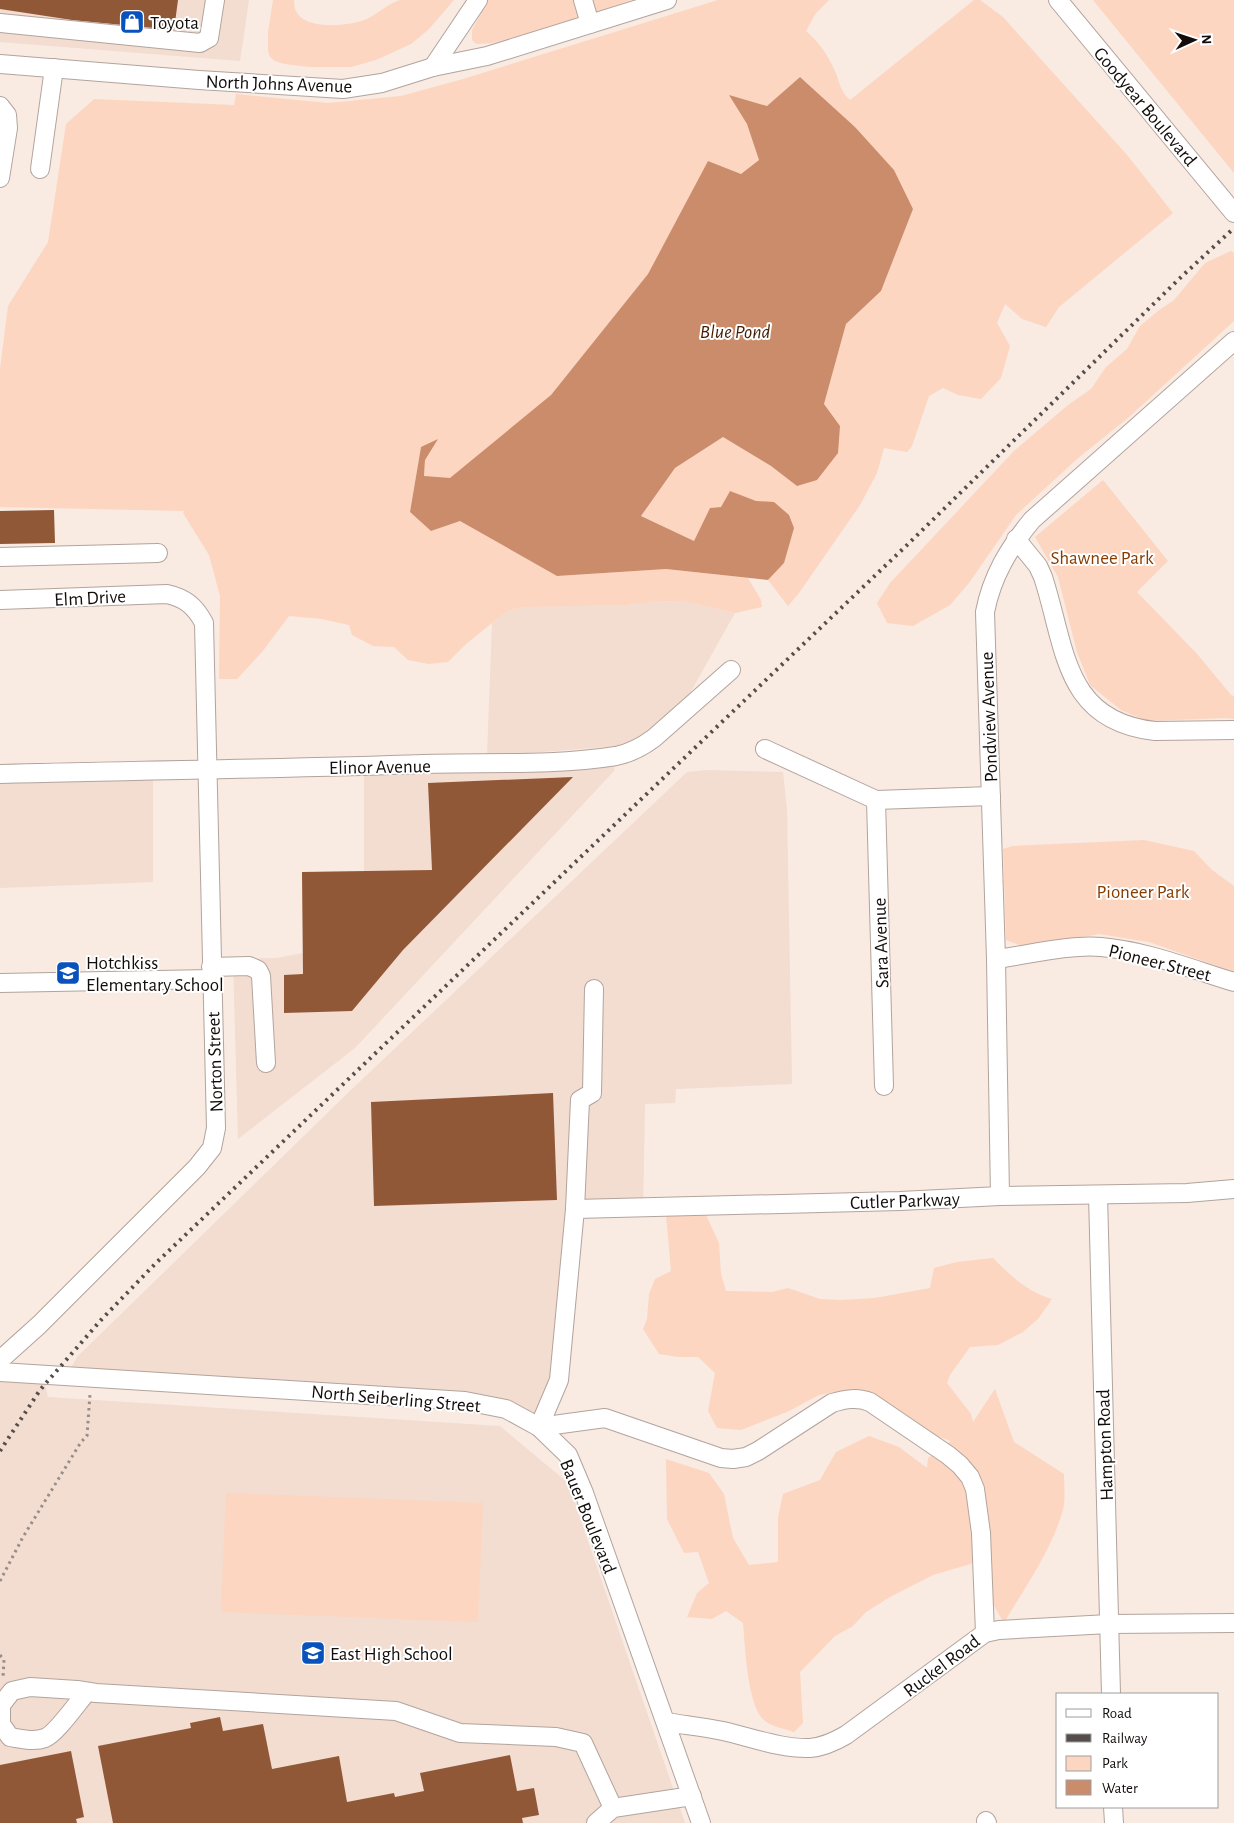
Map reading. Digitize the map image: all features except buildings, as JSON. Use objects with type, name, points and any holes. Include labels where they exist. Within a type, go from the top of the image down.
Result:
[{"type":"street","points":[[0,24],[200,43],[209,38],[215,0]]},
{"type":"street","points":[[433,67],[478,0]]},
{"type":"street","points":[[583,0],[590,24]]},
{"type":"street","name":"North Johns Avenue","points":[[0,64],[343,89],[382,83],[433,67],[486,56],[667,0]]},
{"type":"street","name":"Goodyear Boulevard","points":[[1058,0],[1234,213]]},
{"type":"street","points":[[40,169],[54,68]]},
{"type":"street","points":[[0,106],[7,115],[8,128],[0,178]]},
{"type":"street","name":"Pondview Avenue","points":[[1000,1196],[996,959],[986,612],[989,591],[1016,539],[1032,520],[1234,341]]},
{"type":"street","points":[[1016,539],[1038,566],[1043,577],[1072,676],[1088,700],[1101,712],[1117,722],[1142,730],[1234,730]]},
{"type":"street","points":[[0,557],[158,553]]},
{"type":"street","name":"Elm Drive","points":[[0,600],[154,594],[180,597]]},
{"type":"street","name":"Norton Street","points":[[0,1360],[39,1325],[197,1167],[212,1148],[216,1128],[204,623],[197,610],[180,597]]},
{"type":"street","name":"Elinor Avenue","points":[[0,774],[478,764],[616,756],[641,747],[654,738],[731,670]]},
{"type":"street","points":[[765,749],[876,800],[991,796]]},
{"type":"street","name":"Sara Avenue","points":[[876,800],[884,1086]]},
{"type":"street","name":"Pioneer Street","points":[[996,959],[1075,948],[1101,947],[1135,952],[1234,982]]},
{"type":"street","points":[[0,983],[211,973],[249,966],[258,970],[261,976],[266,1063]]},
{"type":"street","points":[[539,1427],[559,1380],[575,1208],[580,1100],[592,1093],[594,989]]},
{"type":"street","name":"Cutler Parkway","points":[[575,1208],[892,1201],[1000,1196],[1186,1193],[1234,1189]]},
{"type":"street","name":"Hampton Road","points":[[1098,1195],[1111,1693]]},
{"type":"street","name":"North Seiberling Street","points":[[0,1372],[465,1401],[506,1409],[539,1427]]},
{"type":"street","points":[[539,1427],[605,1418],[656,1434],[708,1454],[733,1459],[746,1457],[758,1451],[832,1403],[845,1399],[858,1399],[870,1402],[948,1455],[970,1477],[975,1489],[981,1533],[985,1633]]},
{"type":"street","name":"Bauer Boulevard","points":[[539,1427],[568,1455],[587,1502],[701,1823]]},
{"type":"street","name":"Ruckel Road","points":[[666,1722],[719,1730],[783,1745],[808,1748],[821,1747],[846,1736],[985,1633],[999,1630],[1109,1624],[1234,1623]]},
{"type":"street","points":[[87,1692],[61,1724],[46,1738],[29,1741],[10,1737],[1,1724],[2,1705],[12,1691],[30,1687],[396,1711],[460,1733],[556,1737],[583,1743],[612,1808]]},
{"type":"street","points":[[596,1823],[612,1808],[692,1796]]},
{"type":"street","points":[[1113,1808],[1114,1823]]},
{"type":"path","points":[[0,1581],[23,1537],[81,1442],[88,1436],[90,1406]]},
{"type":"path","points":[[0,1655],[4,1660],[3,1670]]},
{"type":"shaded area","points":[[0,0],[249,0],[240,61],[0,42]]},
{"type":"shaded area","points":[[659,601],[688,602],[735,613],[686,700],[633,745],[487,756],[492,623],[507,611],[525,607],[628,605]]},
{"type":"shaded area","points":[[616,756],[614,771],[355,1048],[238,1139],[233,959],[277,958],[303,953],[302,872],[364,871],[364,766]]},
{"type":"shaded area","points":[[707,770],[783,772],[787,811],[792,1084],[676,1089],[675,1103],[645,1104],[643,1208],[575,1209],[559,1380],[539,1427],[506,1409],[65,1377],[78,1356],[352,1089],[687,772]]},
{"type":"shaded area","points":[[153,775],[153,882],[0,888],[0,778]]},
{"type":"shaded area","name":"East High School","points":[[0,1376],[44,1380],[48,1397],[500,1426],[568,1483],[685,1823],[0,1823]]},
{"type":"green space","points":[[273,0],[294,0],[295,10],[309,22],[340,25],[367,19],[400,0],[454,0],[429,29],[411,44],[376,60],[351,67],[309,67],[285,64],[275,61],[270,57],[268,51],[268,32]]},
{"type":"green space","points":[[488,0],[631,0],[557,26],[492,43],[476,44],[472,40],[472,30]]},
{"type":"green space","points":[[718,0],[829,0],[816,13],[806,31],[815,39],[825,53],[842,89],[850,100],[974,0],[980,0],[1003,17],[1128,156],[1173,213],[1059,307],[1046,327],[1022,319],[1005,304],[997,323],[1010,346],[1001,378],[981,399],[958,395],[943,388],[929,396],[912,446],[907,452],[884,448],[877,473],[860,505],[788,606],[768,580],[784,563],[774,502],[756,502],[730,491],[721,507],[710,508],[694,541],[641,516],[675,468],[723,437],[771,466],[797,486],[840,426],[824,404],[846,324],[881,291],[913,209],[894,170],[855,127],[800,77],[767,106],[730,96],[747,124],[759,160],[741,174],[708,161],[648,274],[551,395],[450,479],[424,477],[425,460],[421,447],[410,512],[431,531],[460,521],[557,576],[666,569],[748,578],[761,600],[762,607],[735,613],[688,602],[659,601],[628,605],[525,607],[507,611],[466,644],[448,662],[429,664],[408,660],[394,647],[373,646],[352,635],[349,625],[322,619],[289,616],[262,652],[237,679],[219,679],[220,596],[209,555],[183,513],[185,511],[0,507],[0,369],[8,306],[48,242],[66,124],[94,99],[234,105],[236,94],[328,103],[401,96],[463,79]]},
{"type":"green space","points":[[1093,0],[1234,0],[1234,173]]},
{"type":"green space","points":[[1231,251],[1234,253],[1234,321],[1129,417],[1077,459],[1016,515],[969,583],[950,605],[913,626],[887,623],[877,603],[890,583],[1014,451],[1068,405],[1091,389],[1106,367],[1127,349],[1140,326],[1174,300],[1205,263]]},
{"type":"green space","name":"Shawnee Park","points":[[1103,480],[1168,561],[1137,592],[1198,655],[1231,695],[1234,696],[1234,719],[1147,721],[1121,710],[1090,685],[1077,652],[1058,577],[1035,537]]},
{"type":"green space","name":"Pioneer Park","points":[[1144,840],[1194,851],[1212,870],[1234,886],[1234,972],[1149,942],[1099,934],[1040,945],[1022,946],[1006,940],[1003,849],[1012,846]]},
{"type":"green space","points":[[666,1215],[706,1215],[719,1243],[721,1274],[726,1291],[772,1292],[788,1288],[820,1299],[875,1298],[930,1288],[934,1268],[957,1262],[993,1258],[1027,1288],[1052,1299],[1038,1319],[1023,1332],[998,1345],[970,1347],[950,1375],[947,1383],[971,1414],[973,1422],[995,1389],[1014,1442],[1064,1474],[1062,1513],[1051,1542],[1028,1583],[1004,1623],[990,1599],[988,1526],[984,1504],[969,1506],[976,1534],[974,1563],[933,1575],[890,1597],[866,1612],[853,1626],[835,1636],[800,1672],[803,1723],[794,1732],[768,1723],[759,1714],[754,1703],[748,1675],[743,1623],[726,1611],[712,1619],[687,1617],[697,1593],[709,1583],[698,1552],[684,1553],[667,1519],[666,1459],[709,1473],[724,1494],[733,1538],[749,1565],[778,1562],[778,1517],[783,1494],[820,1480],[836,1452],[869,1436],[899,1447],[927,1468],[928,1458],[951,1441],[931,1434],[901,1412],[863,1394],[841,1391],[819,1395],[789,1411],[741,1430],[717,1428],[708,1411],[715,1373],[698,1357],[678,1357],[659,1354],[643,1329],[647,1319],[649,1294],[655,1279],[671,1271]]},
{"type":"green space","points":[[226,1493],[483,1503],[478,1622],[221,1612]]},
{"type":"water","name":"Blue Pond","points":[[800,77],[855,127],[894,170],[913,209],[881,291],[846,324],[824,404],[840,426],[838,453],[817,480],[797,486],[771,466],[723,437],[675,468],[641,516],[694,541],[710,508],[721,507],[730,491],[756,501],[774,502],[789,515],[794,528],[784,563],[768,580],[666,569],[557,576],[460,521],[431,531],[410,512],[421,447],[438,439],[425,460],[424,476],[450,478],[551,395],[648,274],[708,161],[741,174],[759,160],[747,124],[729,95],[767,106]]},
{"type":"railway","points":[[0,1451],[40,1390],[101,1320],[155,1264],[906,546],[1179,279],[1234,228]]},
{"type":"place","name":"Toyota","points":[[132,22]]},
{"type":"place","name":"Hotchkiss Elementary School","points":[[68,973]]},
{"type":"place","name":"East High School","points":[[313,1653]]}]
